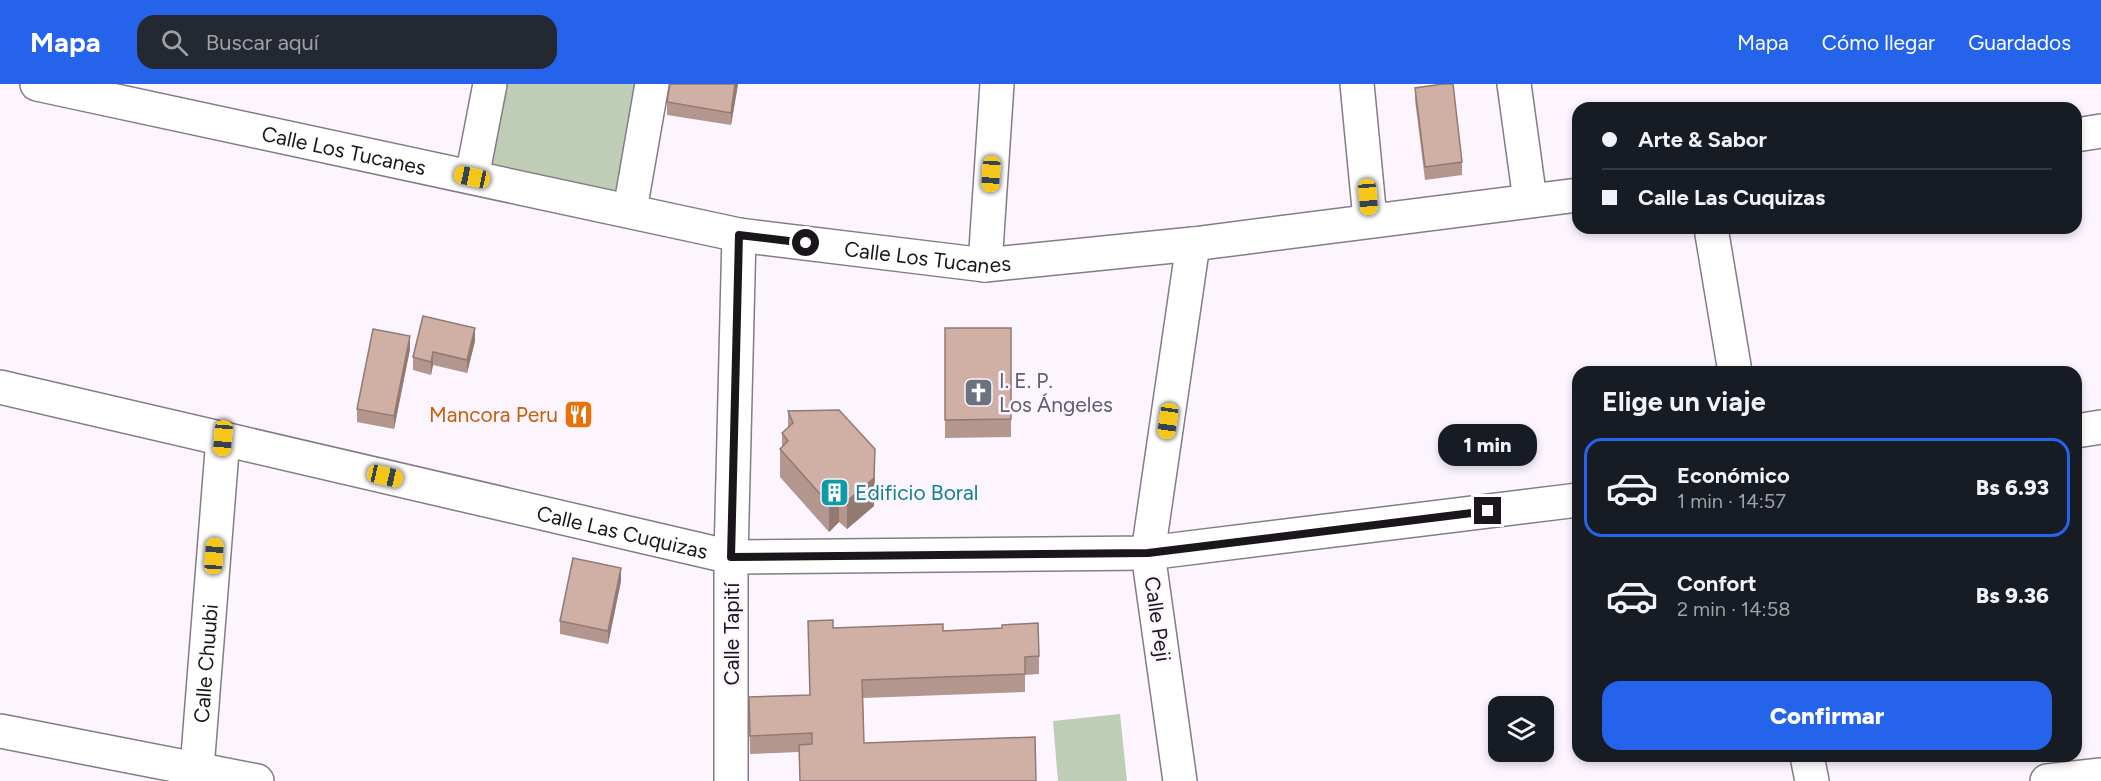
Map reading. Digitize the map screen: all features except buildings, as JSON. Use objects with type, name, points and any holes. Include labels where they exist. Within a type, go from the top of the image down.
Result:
[{"type":"street","name":"Calle Los Tucanes","points":[[37,84],[739,235],[985,265],[1193,244],[1370,219],[1572,196]]},
{"type":"street","points":[[472,177],[490,84]]},
{"type":"street","points":[[630,210],[652,84]]},
{"type":"street","points":[[985,265],[998,84]]},
{"type":"street","points":[[1358,84],[1370,219]]},
{"type":"street","points":[[1514,84],[1530,200]]},
{"type":"street","points":[[2082,134],[2101,132]]},
{"type":"street","points":[[1712,234],[1734,366]]},
{"type":"street","name":"Calle Tapití","points":[[731,781],[731,557],[739,235]]},
{"type":"street","name":"Calle Peji","points":[[1180,781],[1148,553],[1193,244]]},
{"type":"street","name":"Calle Las Cuquizas","points":[[0,387],[731,557],[1148,553],[1572,501]]},
{"type":"street","points":[[2082,430],[2101,427]]},
{"type":"street","name":"Calle Chuubi","points":[[196,776],[223,438]]},
{"type":"street","points":[[0,731],[196,776],[257,781]]},
{"type":"street","points":[[1808,762],[1812,781]]},
{"type":"street","points":[[2047,781],[2101,775]]},
{"type":"green space","points":[[502,84],[642,84],[622,198],[487,167]]},
{"type":"green space","points":[[1120,714],[1127,781],[1058,781],[1053,721]]},
{"type":"place","name":"I. E. P. Los Ángeles","points":[[978,392]]},
{"type":"place","name":"Mancora Peru","points":[[579,414]]},
{"type":"place","name":"Edificio Boral","points":[[834,492]]},
{"type":"route","points":[[806,243],[739,235],[731,557],[1148,553],[1488,511]]}]
